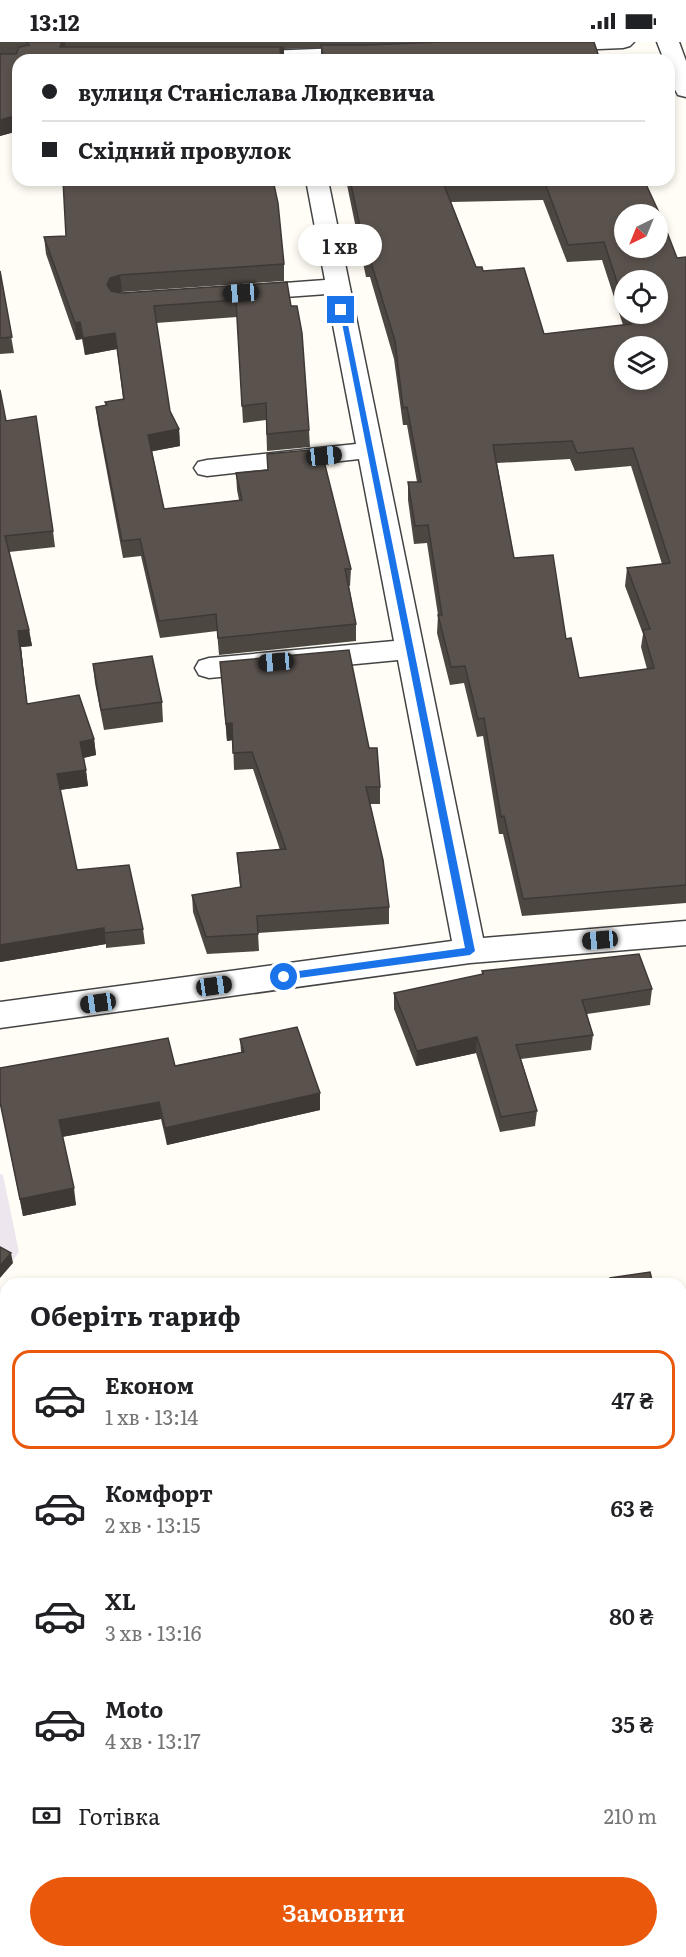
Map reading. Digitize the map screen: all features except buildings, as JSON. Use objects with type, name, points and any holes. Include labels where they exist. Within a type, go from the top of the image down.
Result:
[{"type":"street","points":[[529,46],[623,42]]},
{"type":"street","points":[[357,54],[388,52]]},
{"type":"street","points":[[676,53],[686,90]]},
{"type":"street","points":[[318,186],[470,951]]},
{"type":"street","points":[[217,294],[337,286]]},
{"type":"street","points":[[207,468],[370,450]]},
{"type":"street","points":[[209,668],[411,649]]},
{"type":"street","points":[[0,1015],[470,951],[686,933]]},
{"type":"shaded area","points":[[0,1174],[3,1175],[19,1252],[0,1278]]},
{"type":"route","points":[[284,977],[470,951],[341,310]]}]
